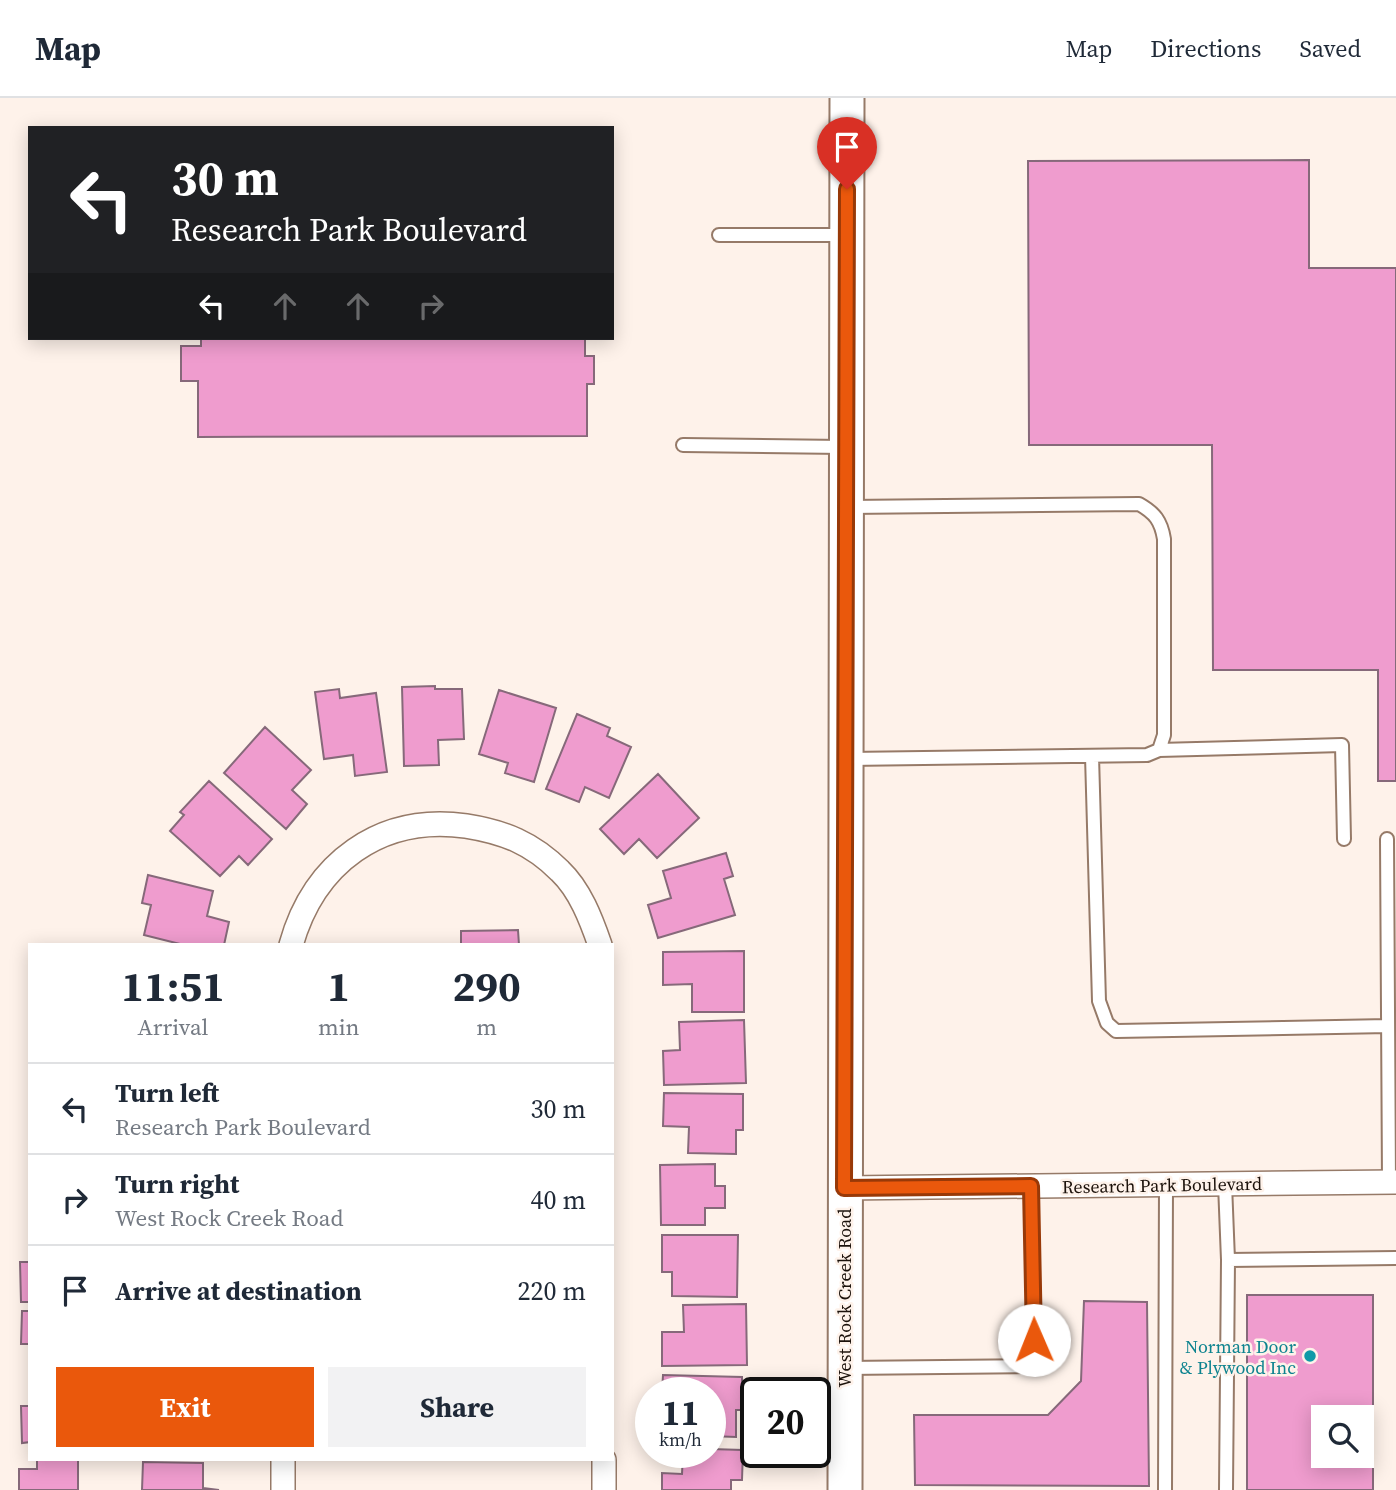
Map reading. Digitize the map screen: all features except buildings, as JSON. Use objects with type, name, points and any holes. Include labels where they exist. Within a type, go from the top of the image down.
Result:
[{"type":"main road","name":"West Rock Creek Road","points":[[845,1490],[847,98]]},
{"type":"street","points":[[292,943],[310,896],[330,872],[357,847],[382,834],[416,824],[446,824],[483,829],[513,837],[538,853],[561,872],[576,891],[592,921],[599,943]]},
{"type":"street","name":"Research Park Boulevard","points":[[844,1188],[1392,1182]]},
{"type":"street","points":[[283,1461],[283,1490]]},
{"type":"street","points":[[604,1461],[604,1490]]},
{"type":"lane","points":[[719,235],[847,235]]},
{"type":"lane","points":[[683,445],[846,447]]},
{"type":"lane","points":[[846,507],[1139,504],[1151,511],[1161,523],[1164,539],[1164,727],[1159,750]]},
{"type":"lane","points":[[845,759],[1147,755],[1159,750],[1342,745],[1344,839]]},
{"type":"lane","points":[[1092,756],[1100,1001],[1107,1023],[1116,1031],[1388,1026]]},
{"type":"lane","points":[[1387,839],[1392,1182]]},
{"type":"lane","points":[[1165,1490],[1166,1184]]},
{"type":"lane","points":[[1225,1184],[1228,1260],[1226,1490]]},
{"type":"lane","points":[[845,1368],[1035,1366],[1031,1186]]},
{"type":"lane","points":[[1228,1260],[1396,1258]]},
{"type":"place","name":"Norman Door & Plywood Inc","points":[[1310,1356]]},
{"type":"route","points":[[847,189],[844,1188],[1031,1186],[1034,1340]]}]
